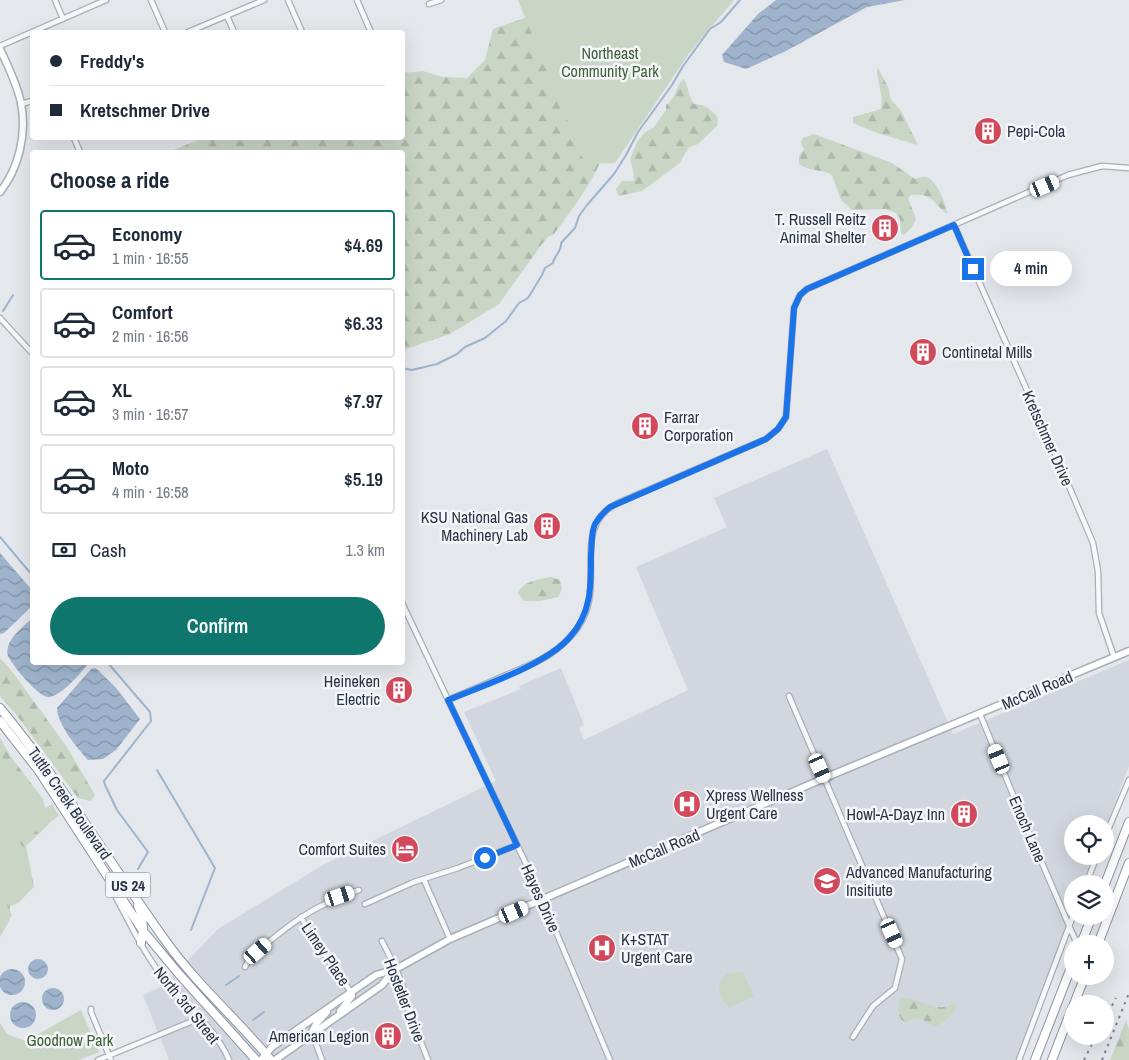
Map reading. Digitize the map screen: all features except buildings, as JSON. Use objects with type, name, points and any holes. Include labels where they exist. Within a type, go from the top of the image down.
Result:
[{"type":"highway","name":"Tuttle Creek Boulevard","points":[[0,708],[36,754],[177,955],[266,1058]]},
{"type":"highway","name":"Tuttle Creek Boulevard","points":[[0,721],[38,770],[144,931],[185,981],[256,1060]]},
{"type":"highway","points":[[1108,875],[1129,822]]},
{"type":"highway","points":[[1101,935],[1129,863]]},
{"type":"highway","points":[[130,888],[140,909],[144,931],[141,943]]},
{"type":"highway","points":[[1035,1060],[1064,985]]},
{"type":"highway","points":[[1052,1060],[1064,1029]]},
{"type":"main road","points":[[0,47],[21,104],[22,133],[19,153],[11,175],[0,192]]},
{"type":"main road","name":"McCall Road","points":[[266,1058],[332,1006],[376,975],[396,969],[450,939],[1129,651]]},
{"type":"main road","name":"McCall Road","points":[[275,1060],[382,985],[396,969]]},
{"type":"main road","points":[[334,1017],[350,1000],[351,992]]},
{"type":"main road","points":[[312,1033],[316,1024],[332,1006]]},
{"type":"street","points":[[55,0],[63,19]]},
{"type":"street","points":[[38,30],[106,0]]},
{"type":"street","points":[[151,0],[164,30]]},
{"type":"street","points":[[193,30],[264,0]]},
{"type":"street","points":[[288,0],[301,30]]},
{"type":"street","points":[[357,0],[370,30]]},
{"type":"street","points":[[429,4],[441,0]]},
{"type":"street","points":[[227,16],[233,30]]},
{"type":"street","points":[[0,47],[30,34]]},
{"type":"street","points":[[21,104],[30,101]]},
{"type":"street","points":[[448,700],[539,661],[570,638],[585,615],[590,594],[593,529],[602,514],[610,507],[766,439],[778,429],[786,417],[794,308],[800,295],[807,289],[1084,170],[1102,166],[1129,168]]},
{"type":"street","name":"Kretschmer Drive","points":[[954,225],[1093,543],[1098,571],[1098,612],[1114,658]]},
{"type":"street","points":[[0,318],[30,351]]},
{"type":"street","name":"Hayes Drive","points":[[405,609],[517,845],[610,1060]]},
{"type":"street","points":[[789,696],[902,959],[895,988],[873,1006],[853,1037]]},
{"type":"street","name":"Enoch Lane","points":[[980,714],[1031,838],[1064,912]]},
{"type":"street","points":[[1114,816],[1129,780]]},
{"type":"street","points":[[365,904],[414,882],[517,845]]},
{"type":"street","name":"North 3rd Street","points":[[103,870],[141,943],[165,981],[215,1035],[229,1060]]},
{"type":"street","points":[[424,880],[450,939]]},
{"type":"street","points":[[245,967],[249,959],[301,916],[340,896],[359,890]]},
{"type":"street","name":"Limey Place","points":[[301,916],[312,937],[351,992]]},
{"type":"street","points":[[1019,1060],[1070,925]]},
{"type":"street","name":"Enoch Lane","points":[[1070,925],[1075,935]]},
{"type":"street","name":"Hostetler Drive","points":[[382,941],[403,987],[407,1006],[428,1060]]},
{"type":"street","points":[[91,1009],[90,1012],[110,1058]]},
{"type":"street","points":[[98,1060],[110,1058],[200,1018]]},
{"type":"street","points":[[312,1033],[322,1060]]},
{"type":"shaded area","points":[[827,449],[953,734],[1129,660],[1129,766],[1110,815],[1064,815],[1064,865],[1091,865],[1088,875],[1064,875],[1064,925],[1068,925],[1017,1060],[169,1060],[143,995],[163,986],[218,929],[323,865],[496,781],[464,712],[521,689],[519,686],[561,668],[584,725],[579,728],[584,740],[688,690],[636,567],[727,527],[714,498]]},
{"type":"green space","name":"Northeast Community Park","points":[[518,0],[734,0],[690,52],[615,163],[585,164]]},
{"type":"green space","points":[[530,16],[605,153],[575,205],[554,234],[549,236],[542,244],[499,304],[450,334],[405,349],[405,150],[173,150],[199,140],[405,140],[405,73],[423,71],[443,77],[467,78],[485,60],[493,29]]},
{"type":"green space","points":[[878,68],[889,89],[890,98],[901,111],[918,145],[877,133],[853,123],[853,117],[881,109],[882,99],[877,74]]},
{"type":"green space","points":[[684,79],[694,104],[705,106],[713,112],[718,118],[717,126],[698,144],[688,148],[680,163],[642,191],[618,196],[616,189],[622,181],[634,181],[630,159],[637,142],[644,133],[654,127]]},
{"type":"green space","points":[[814,134],[892,163],[915,179],[925,177],[930,179],[941,193],[947,214],[932,199],[924,195],[911,195],[908,198],[916,219],[912,227],[904,235],[901,233],[900,219],[896,213],[885,209],[852,210],[841,200],[832,175],[799,164],[799,156],[804,149],[802,144],[803,138]]},
{"type":"green space","points":[[551,577],[560,580],[562,589],[558,597],[540,601],[524,601],[518,593],[527,583]]},
{"type":"green space","points":[[0,658],[11,670],[67,747],[95,795],[91,801],[78,798],[15,713],[0,696]]},
{"type":"green space","points":[[0,738],[11,757],[43,799],[49,824],[26,846],[34,887],[18,903],[10,906],[10,919],[0,937]]},
{"type":"green space","points":[[3,758],[42,810],[52,804],[59,816],[20,842],[29,864],[33,885],[23,897],[7,905],[12,916],[0,922],[0,759]]},
{"type":"green space","points":[[743,972],[754,997],[730,1007],[721,999],[719,988],[721,980],[727,974]]},
{"type":"green space","points":[[902,998],[939,1007],[955,1003],[956,1006],[951,1016],[934,1027],[921,1019],[911,1020],[907,1023],[899,1015],[898,1002]]},
{"type":"green space","name":"Goodnow Park","points":[[81,1010],[99,1052],[79,1060],[0,1060],[0,1023],[7,1034],[26,1041]]},
{"type":"green space","points":[[1126,1020],[1129,1029],[1129,1060],[1110,1060]]},
{"type":"water","points":[[776,0],[905,0],[867,7],[784,52],[746,69],[724,62],[722,55],[758,14]]},
{"type":"water","points":[[0,553],[30,588],[30,608],[4,633],[0,634]]},
{"type":"water","points":[[30,620],[30,665],[87,665],[60,693],[49,697],[45,696],[28,682],[8,657],[9,643]]},
{"type":"water","points":[[95,668],[117,689],[140,719],[116,750],[103,759],[88,760],[64,729],[57,708],[91,669]]},
{"type":"water","points":[[38,959],[45,962],[48,969],[45,976],[38,979],[31,976],[28,969],[31,962]]},
{"type":"water","points":[[12,969],[21,973],[25,982],[21,991],[12,995],[3,991],[-1,982],[3,973]]},
{"type":"water","points":[[53,988],[61,991],[64,999],[61,1007],[53,1010],[45,1007],[42,999],[45,991]]},
{"type":"water","points":[[23,1002],[32,1006],[36,1015],[32,1024],[23,1028],[14,1024],[10,1015],[14,1006]]},
{"type":"waterway","points":[[405,369],[412,370],[437,364],[457,354],[465,347],[485,338],[506,321],[519,303],[528,298],[545,268],[553,263],[561,243],[575,228],[579,216],[614,174],[638,132],[672,85],[683,66],[710,29],[721,22],[740,0]]},
{"type":"waterway","points":[[3,311],[13,295]]},
{"type":"waterway","points":[[0,537],[30,573]]},
{"type":"waterway","points":[[110,665],[150,712],[151,721],[104,781],[117,810],[148,852],[138,869]]},
{"type":"waterway","points":[[157,770],[215,868],[191,930]]},
{"type":"waterway","points":[[226,985],[239,976]]},
{"type":"waterway","points":[[253,1020],[264,1012]]},
{"type":"railway","points":[[1102,1060],[1129,993]]},
{"type":"railway","points":[[1114,1002],[1116,998]]},
{"type":"railway","points":[[1084,1060],[1092,1045]]},
{"type":"place","name":"Pepi-Cola","points":[[988,131]]},
{"type":"place","name":"T. Russell Reitz Animal Shelter","points":[[885,228]]},
{"type":"place","name":"Continetal Mills","points":[[923,352]]},
{"type":"place","name":"Farrar Corporation","points":[[645,426]]},
{"type":"place","name":"KSU National Gas Machinery Lab","points":[[547,526]]},
{"type":"place","name":"Heineken Electric","points":[[399,690]]},
{"type":"place","name":"Xpress Wellness Urgent Care","points":[[687,804]]},
{"type":"place","name":"Howl-A-Dayz Inn","points":[[964,814]]},
{"type":"place","name":"Comfort Suites","points":[[405,849]]},
{"type":"place","name":"Advanced Manufacturing Insitiute","points":[[827,881]]},
{"type":"place","name":"K+STAT Urgent Care","points":[[602,948]]},
{"type":"place","name":"American Legion","points":[[388,1036]]},
{"type":"route","points":[[485,858],[517,845],[448,700],[539,661],[570,638],[585,615],[590,594],[593,529],[602,514],[610,507],[634,496],[766,439],[778,429],[786,417],[794,308],[800,295],[807,289],[954,225],[973,269]]}]
